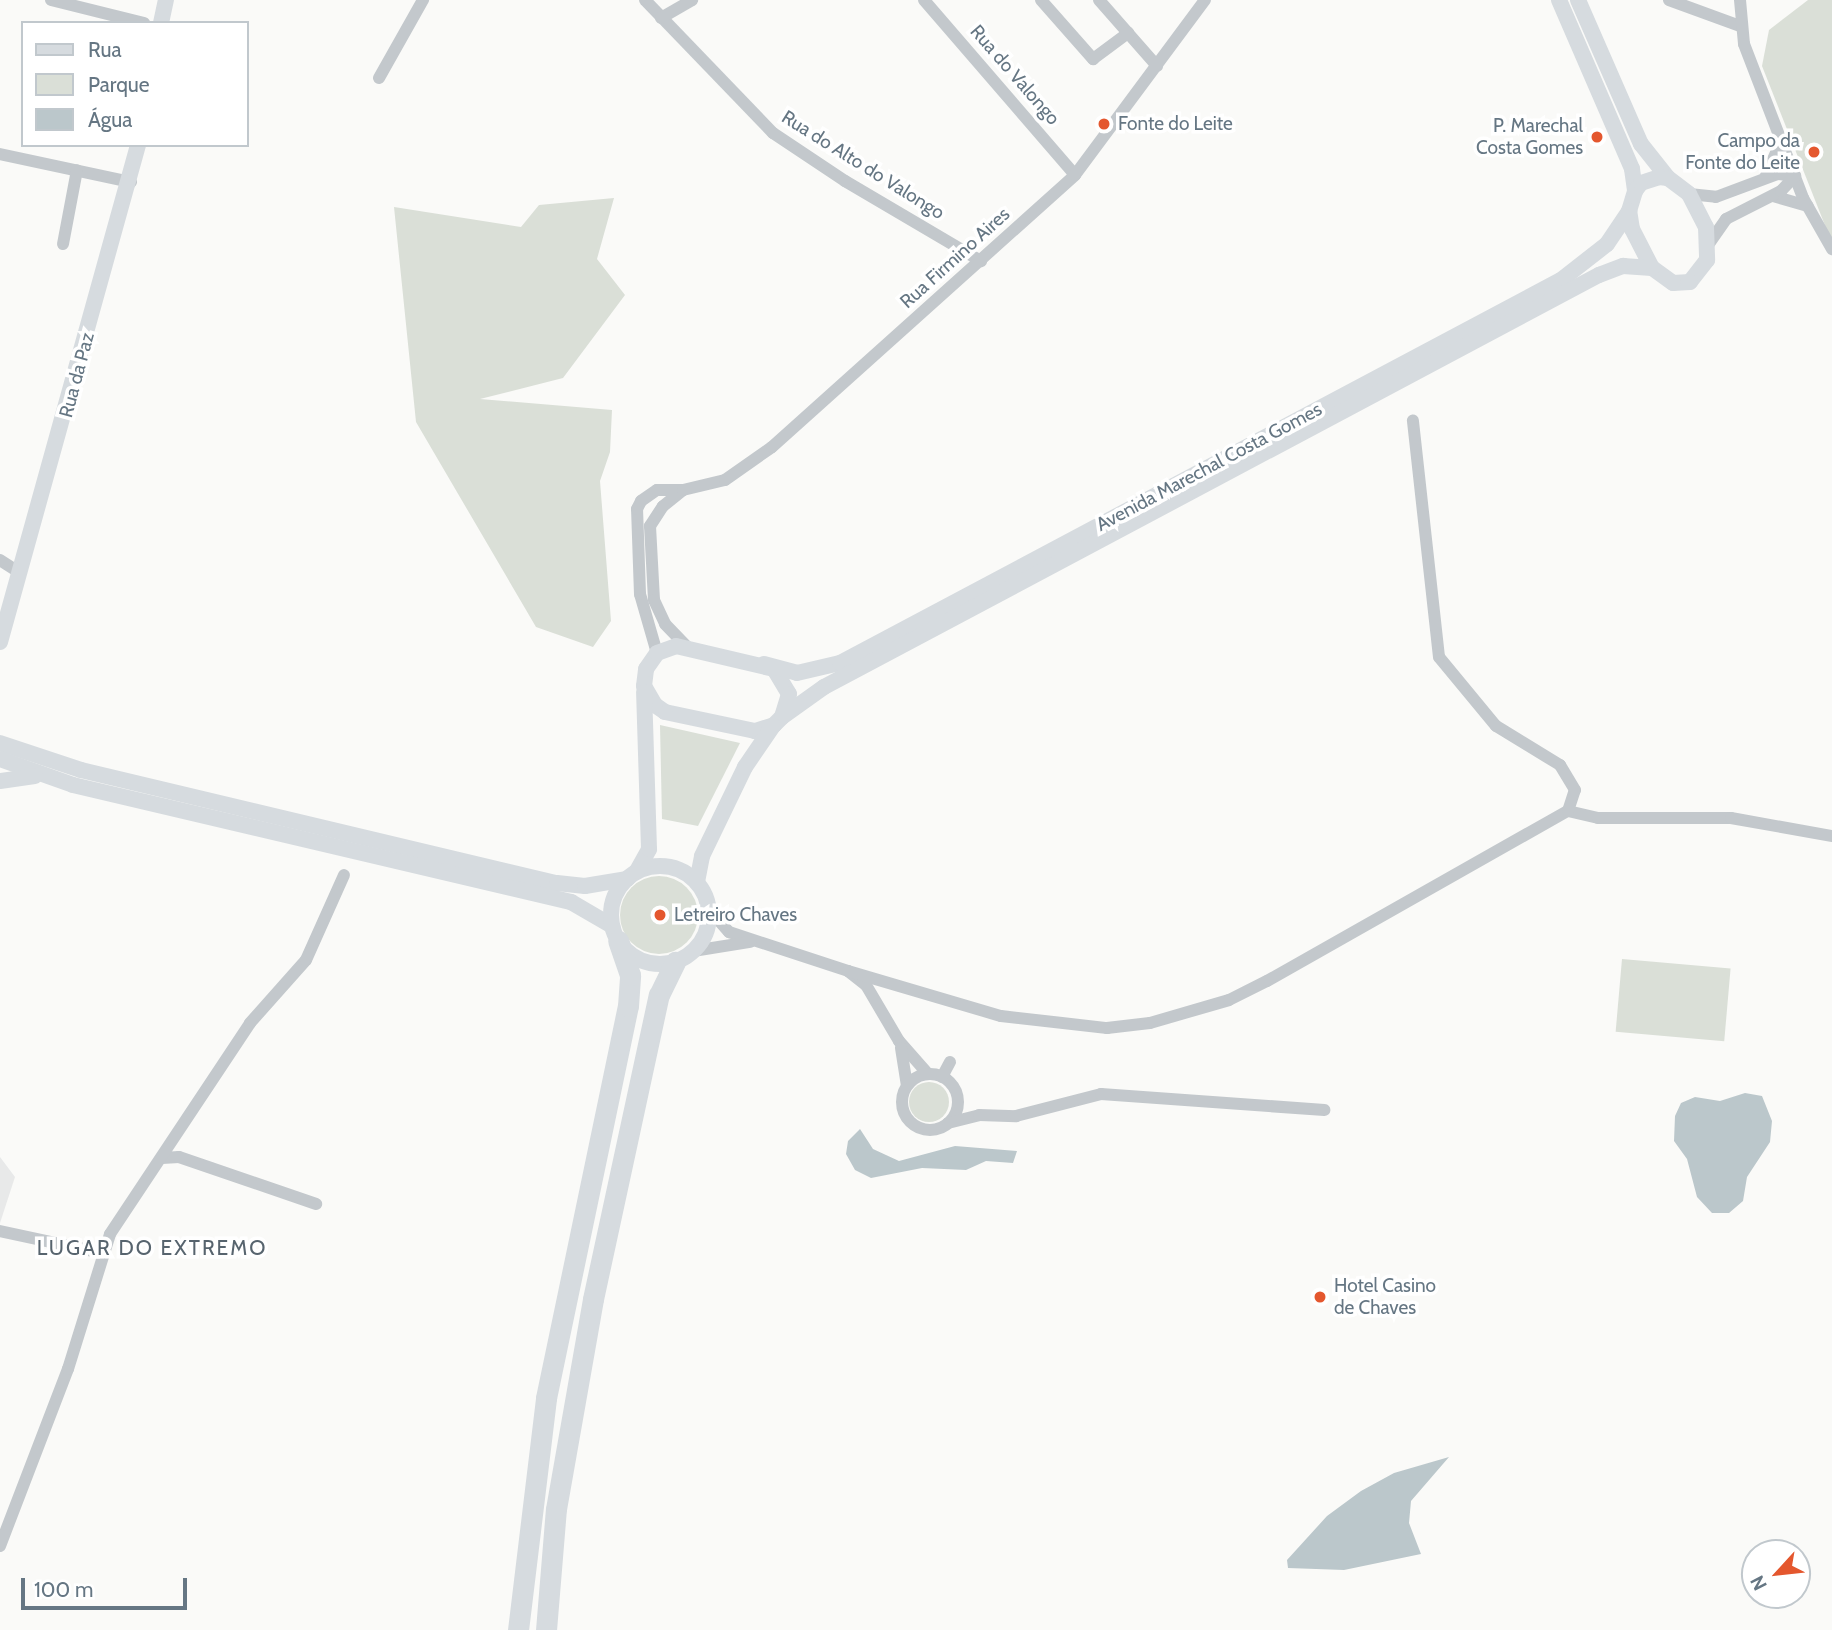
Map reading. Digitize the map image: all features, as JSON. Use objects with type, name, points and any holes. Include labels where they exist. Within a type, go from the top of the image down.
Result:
[{"type":"highway","points":[[518,1630],[546,1398],[628,1006],[630,975],[615,933]]},
{"type":"highway","points":[[546,1630],[556,1509],[593,1299],[659,995],[684,957]]},
{"type":"street","points":[[51,0],[136,21]]},
{"type":"street","points":[[161,21],[166,0]]},
{"type":"street","points":[[379,78],[423,0]]},
{"type":"street","name":"Rua do Alto do Valongo","points":[[645,0],[773,133],[845,181],[981,261]]},
{"type":"street","points":[[661,18],[692,0]]},
{"type":"street","name":"Rua do Valongo","points":[[925,0],[1075,176]]},
{"type":"street","points":[[1041,0],[1093,59],[1128,33]]},
{"type":"street","points":[[1099,0],[1157,66]]},
{"type":"street","name":"Rua Firmino Aires","points":[[657,653],[640,594],[637,509],[657,490],[708,486],[746,469],[981,261],[1075,176],[1205,0]]},
{"type":"street","points":[[1559,0],[1632,169],[1635,191],[1629,211],[1637,244],[1652,268],[1673,283],[1690,282],[1703,270],[1708,245],[1726,219],[1773,196],[1795,176]]},
{"type":"street","points":[[1578,0],[1641,144],[1668,178],[1689,194],[1700,209],[1708,245]]},
{"type":"street","points":[[1669,0],[1740,26]]},
{"type":"street","points":[[1740,0],[1740,26],[1781,140],[1808,206],[1832,249]]},
{"type":"street","points":[[1765,178],[1781,140]]},
{"type":"street","name":"Rua da Paz","points":[[11,604],[131,182],[138,147]]},
{"type":"street","points":[[0,154],[131,182]]},
{"type":"street","points":[[63,244],[77,170]]},
{"type":"street","points":[[1689,194],[1727,194],[1765,178],[1786,173],[1795,176]]},
{"type":"street","points":[[1635,191],[1650,178],[1668,178]]},
{"type":"street","points":[[1773,196],[1808,206]]},
{"type":"street","name":"Avenida Marechal Costa Gomes","points":[[688,648],[797,673],[828,668],[1561,280],[1607,244],[1629,211]]},
{"type":"street","name":"Avenida Marechal Costa Gomes","points":[[778,721],[824,687],[1599,275],[1623,266],[1652,268]]},
{"type":"street","points":[[764,664],[786,683],[789,694],[778,721],[740,778],[702,856],[696,882],[708,908],[729,932],[754,942],[1001,1016],[1054,1024],[1107,1028],[1163,1020],[1229,1000],[1569,811],[1576,790],[1560,765],[1496,726],[1472,702],[1439,657],[1413,420]]},
{"type":"street","points":[[683,490],[657,513],[650,526],[654,600],[665,624],[688,648]]},
{"type":"street","points":[[0,560],[20,573]]},
{"type":"street","points":[[0,626],[11,604]]},
{"type":"street","points":[[0,642],[11,604]]},
{"type":"street","points":[[615,933],[612,906],[649,849],[644,686],[646,669],[657,653],[688,648]]},
{"type":"street","points":[[644,686],[655,705],[664,712],[755,731],[778,721]]},
{"type":"street","points":[[0,743],[92,773],[557,883],[596,885],[665,866],[696,882]]},
{"type":"street","points":[[0,759],[54,778],[571,902],[615,933],[638,959],[684,957],[754,942]]},
{"type":"street","points":[[0,781],[23,775],[54,778]]},
{"type":"street","points":[[1569,811],[1598,818],[1731,818],[1832,836]]},
{"type":"street","points":[[0,1546],[68,1369],[110,1234],[250,1023],[306,960],[344,875]]},
{"type":"street","points":[[684,957],[705,934],[708,908]]},
{"type":"street","points":[[848,971],[879,1002],[899,1041],[928,1074],[942,1077],[979,1115]]},
{"type":"street","points":[[899,1041],[907,1085],[902,1103],[913,1124],[930,1130],[979,1115],[1016,1116],[1101,1094],[1324,1110]]},
{"type":"street","points":[[942,1077],[950,1062]]},
{"type":"street","points":[[907,1085],[928,1074]]},
{"type":"street","points":[[948,1123],[957,1107],[956,1091]]},
{"type":"street","points":[[162,1158],[179,1157],[316,1204]]},
{"type":"street","points":[[0,1231],[103,1253]]},
{"type":"shaded area","points":[[0,1157],[15,1177],[0,1223]]},
{"type":"green space","name":"Campo da Fonte do Leite","points":[[1808,0],[1832,0],[1832,243],[1762,66],[1769,30]]},
{"type":"green space","points":[[614,198],[597,259],[625,295],[563,378],[480,399],[612,410],[610,452],[600,481],[611,621],[593,647],[536,627],[416,422],[394,207],[521,227],[539,205]]},
{"type":"green space","points":[[660,725],[740,743],[698,826],[662,819]]},
{"type":"green space","points":[[651,876],[667,876],[681,882],[692,893],[698,907],[698,923],[692,937],[681,948],[667,954],[651,954],[637,948],[626,937],[620,923],[620,907],[626,893],[637,882]]},
{"type":"green space","points":[[1622,959],[1731,968],[1724,1041],[1616,1032]]},
{"type":"green space","points":[[929,1082],[943,1088],[949,1102],[943,1116],[929,1122],[915,1116],[909,1102],[915,1088]]},
{"type":"water","points":[[1745,1093],[1762,1096],[1772,1121],[1770,1142],[1747,1177],[1743,1201],[1729,1213],[1712,1213],[1697,1197],[1687,1159],[1674,1141],[1675,1116],[1681,1103],[1695,1097],[1720,1101]]},
{"type":"water","points":[[860,1129],[873,1149],[899,1161],[955,1146],[1017,1151],[1013,1163],[986,1161],[966,1170],[922,1168],[871,1178],[855,1170],[846,1154],[848,1141]]},
{"type":"water","points":[[1449,1457],[1411,1501],[1409,1523],[1421,1554],[1344,1570],[1288,1568],[1287,1560],[1327,1516],[1361,1491],[1394,1473]]},
{"type":"place","name":"Fonte do Leite","points":[[1104,124]]},
{"type":"place","name":"P. Marechal Costa Gomes","points":[[1597,137]]},
{"type":"place","name":"Campo da Fonte do Leite","points":[[1814,152]]},
{"type":"place","name":"Letreiro Chaves","points":[[660,915]]},
{"type":"place","name":"Hotel Casino de Chaves","points":[[1320,1297]]},
{"type":"district","name":"LUGAR DO EXTREMO","points":[[152,1248]]}]
